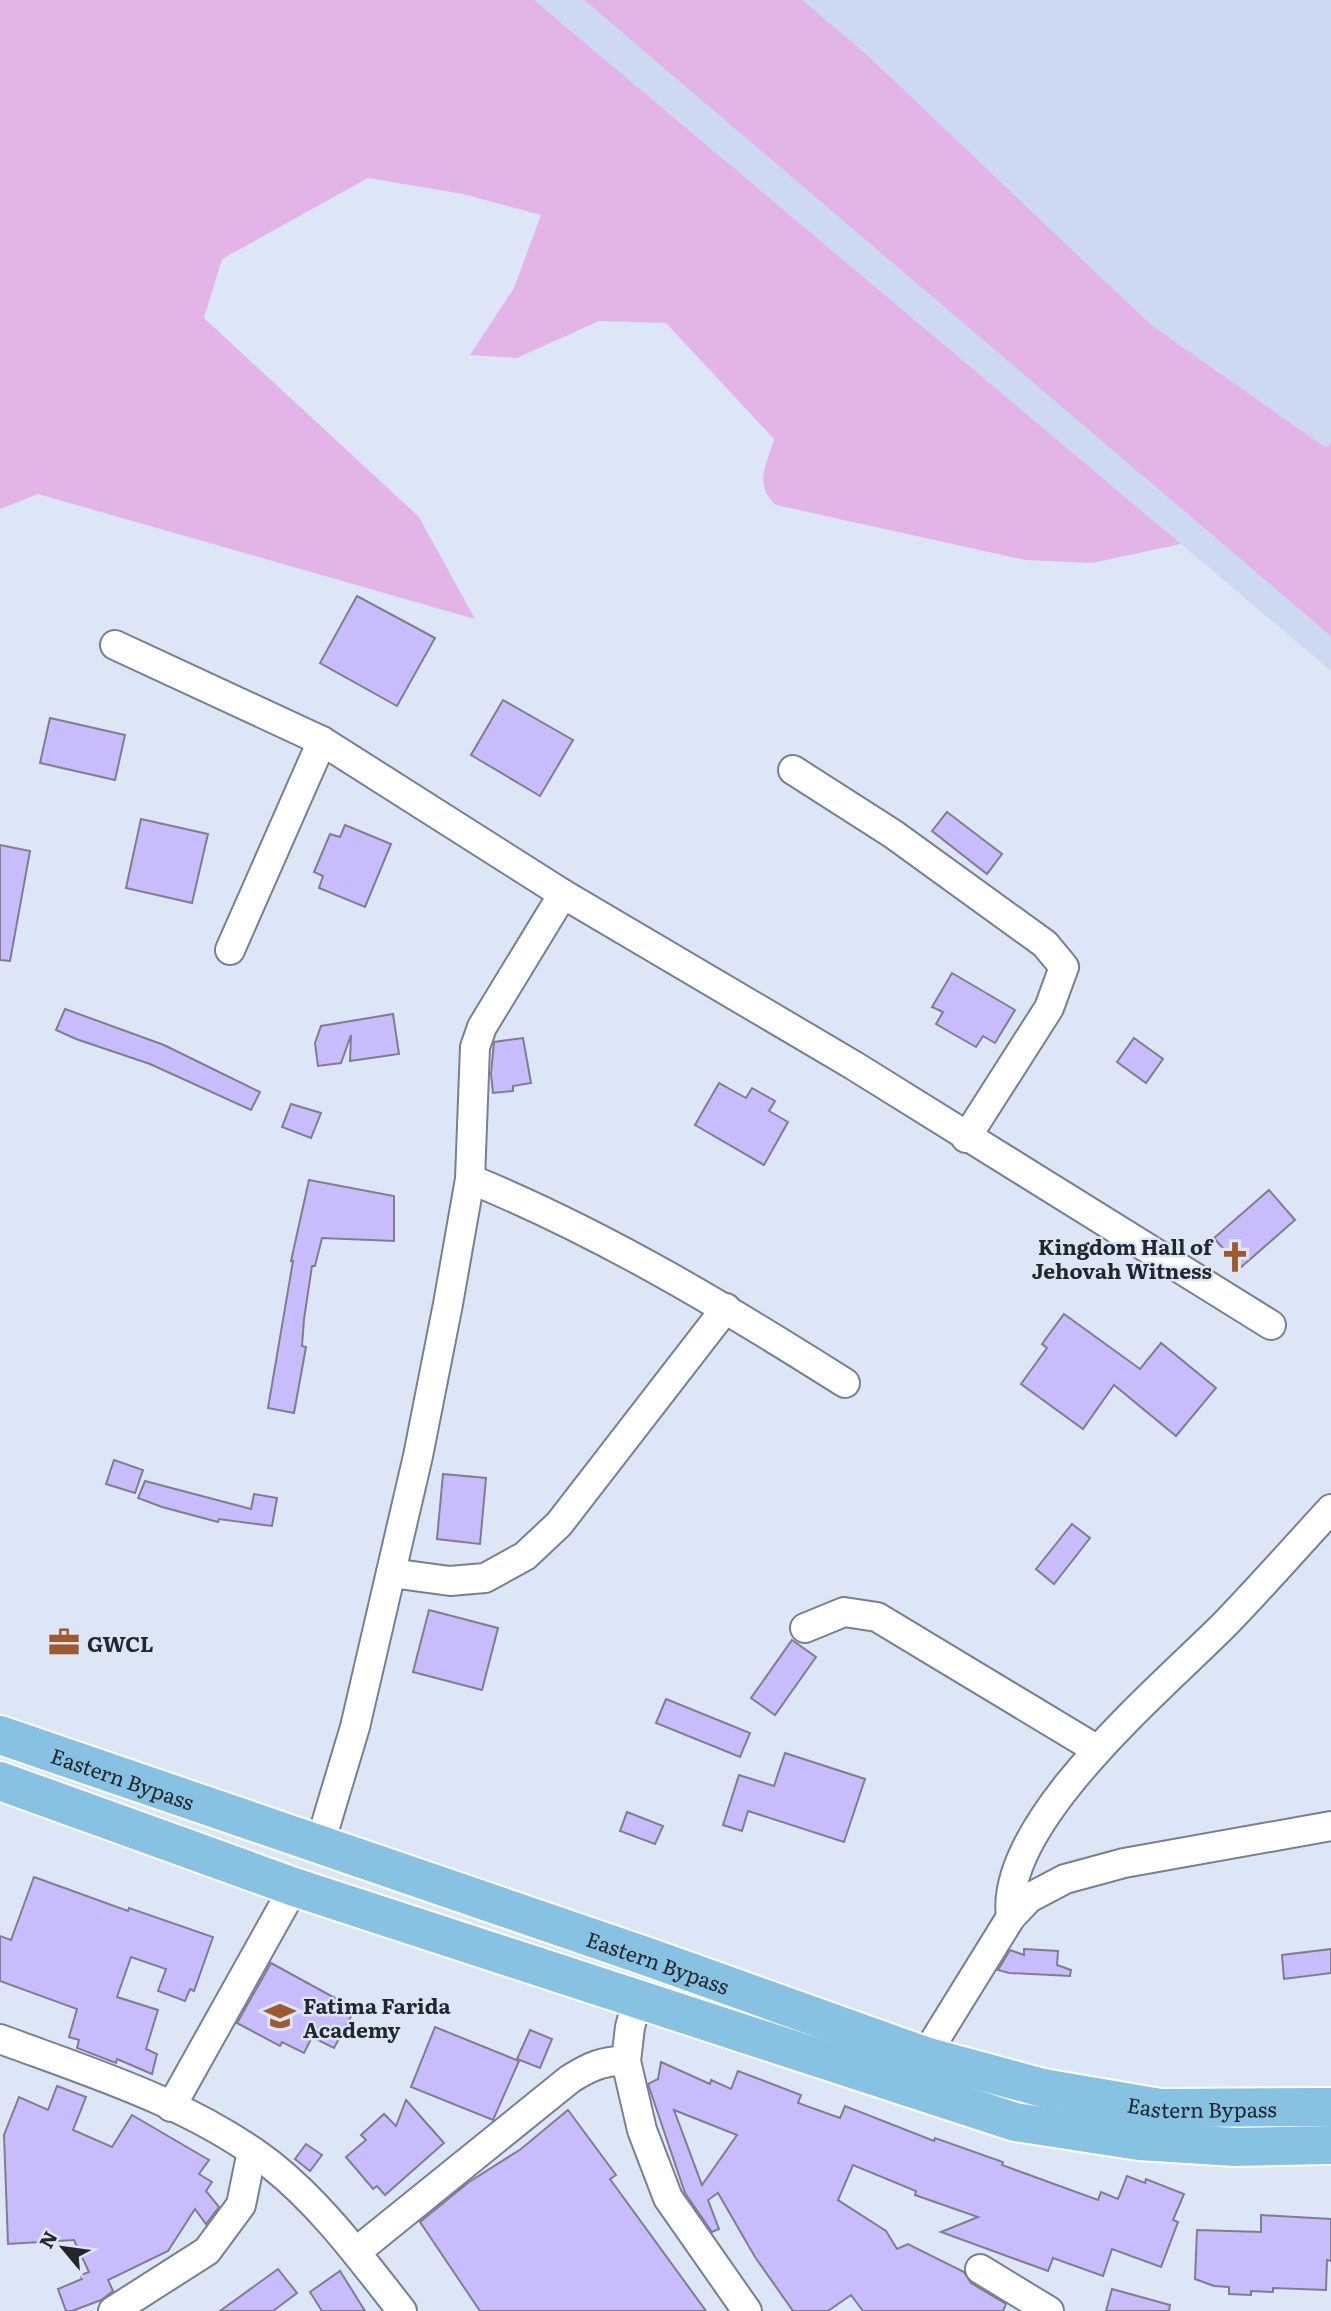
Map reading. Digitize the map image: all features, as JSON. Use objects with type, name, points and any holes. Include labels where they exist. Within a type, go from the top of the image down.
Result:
[{"type":"highway","name":"Eastern Bypass","points":[[0,1735],[319,1847],[651,1958],[925,2056],[1043,2088],[1160,2108],[1331,2107]]},
{"type":"highway","name":"Eastern Bypass","points":[[0,1781],[294,1887],[1015,2122],[1139,2141],[1235,2147],[1331,2145]]},
{"type":"street","points":[[115,645],[322,741],[563,894],[853,1065],[966,1138],[1271,1325]]},
{"type":"street","points":[[230,950],[322,741]]},
{"type":"street","points":[[793,770],[893,834],[1045,944],[1064,967],[1049,1008],[966,1138]]},
{"type":"street","points":[[319,1847],[355,1727],[418,1456],[470,1178],[475,1047],[482,1027],[563,894]]},
{"type":"street","points":[[470,1178],[541,1207],[726,1308],[845,1383]]},
{"type":"street","points":[[391,1573],[450,1581],[485,1578],[525,1556],[559,1524],[726,1308]]},
{"type":"street","points":[[1011,1917],[1008,1901],[1028,1843],[1096,1749],[1227,1622],[1331,1509]]},
{"type":"street","points":[[805,1628],[844,1612],[877,1617],[1096,1749]]},
{"type":"street","points":[[925,2056],[1011,1917],[1030,1898],[1065,1879],[1124,1863],[1331,1826]]},
{"type":"street","points":[[171,2106],[294,1887]]},
{"type":"street","points":[[638,1998],[630,2027],[626,2061],[642,2130],[668,2198],[747,2311]]},
{"type":"street","points":[[0,2039],[171,2106],[262,2159],[330,2221],[402,2311]]},
{"type":"street","points":[[356,2252],[570,2078],[591,2065],[611,2060],[626,2061]]},
{"type":"street","points":[[113,2311],[207,2251],[241,2205],[262,2159]]},
{"type":"street","points":[[980,2269],[1049,2311]]},
{"type":"shaded area","points":[[0,0],[534,0],[1181,544],[1092,563],[1025,560],[776,505],[765,490],[763,482],[774,439],[666,323],[599,321],[517,358],[470,355],[514,288],[541,215],[463,194],[368,178],[222,259],[204,318],[419,517],[475,619],[38,494],[0,509]]},
{"type":"shaded area","points":[[534,0],[1331,0],[1331,671],[1181,544]]},
{"type":"shaded area","points":[[584,0],[802,0],[866,54],[1151,325],[1326,448],[1331,443],[1331,636]]},
{"type":"building","points":[[357,596],[435,638],[397,706],[320,663]]},
{"type":"building","points":[[503,700],[573,740],[540,796],[471,755]]},
{"type":"building","points":[[50,718],[125,735],[115,780],[40,763]]},
{"type":"building","points":[[947,812],[1002,854],[987,874],[932,831]]},
{"type":"building","points":[[141,819],[208,834],[192,903],[126,888]]},
{"type":"building","points":[[345,825],[391,844],[365,907],[319,888],[323,876],[314,872],[330,834],[340,837]]},
{"type":"building","points":[[0,845],[30,851],[10,961],[0,960]]},
{"type":"building","points":[[952,973],[1015,1010],[995,1043],[983,1036],[976,1047],[936,1024],[943,1012],[932,1007]]},
{"type":"building","points":[[65,1009],[164,1045],[260,1092],[251,1110],[150,1064],[76,1039],[56,1030]]},
{"type":"building","points":[[393,1014],[399,1054],[350,1061],[351,1035],[341,1063],[318,1066],[315,1043],[321,1026]]},
{"type":"building","points":[[523,1038],[531,1083],[513,1086],[513,1091],[493,1093],[491,1074],[494,1042]]},
{"type":"building","points":[[1134,1038],[1163,1059],[1146,1083],[1117,1062]]},
{"type":"building","points":[[719,1083],[746,1098],[752,1088],[775,1101],[769,1111],[788,1122],[764,1165],[695,1125]]},
{"type":"building","points":[[291,1104],[321,1113],[311,1138],[282,1127]]},
{"type":"building","points":[[309,1180],[394,1196],[394,1241],[322,1238],[315,1266],[312,1266],[302,1346],[306,1347],[294,1413],[268,1408],[291,1261]]},
{"type":"building","points":[[1269,1190],[1295,1220],[1240,1268],[1214,1238]]},
{"type":"building","points":[[1064,1314],[1140,1369],[1161,1343],[1216,1388],[1176,1436],[1114,1385],[1083,1429],[1021,1384],[1047,1348],[1042,1344]]},
{"type":"building","points":[[114,1460],[143,1470],[135,1493],[106,1484]]},
{"type":"building","points":[[443,1474],[486,1478],[480,1544],[437,1539]]},
{"type":"building","points":[[145,1481],[251,1509],[254,1494],[277,1498],[272,1526],[219,1519],[218,1522],[162,1507],[138,1498]]},
{"type":"building","points":[[1072,1524],[1090,1538],[1054,1584],[1036,1569]]},
{"type":"building","points":[[429,1610],[498,1628],[482,1690],[413,1672]]},
{"type":"building","points":[[792,1640],[816,1657],[775,1715],[751,1698]]},
{"type":"building","points":[[666,1699],[750,1733],[740,1757],[656,1723]]},
{"type":"building","points":[[785,1753],[865,1779],[844,1842],[748,1811],[742,1831],[723,1825],[739,1775],[774,1786]]},
{"type":"building","points":[[627,1812],[663,1826],[655,1844],[620,1831]]},
{"type":"building","points":[[34,1877],[128,1911],[129,1908],[213,1937],[194,1991],[190,1989],[185,2001],[158,1991],[166,1969],[131,1957],[117,1997],[158,2010],[146,2049],[157,2054],[152,2074],[117,2059],[116,2063],[77,2048],[79,2040],[69,2037],[77,2009],[0,1981],[0,1936],[11,1940]]},
{"type":"building","points":[[1024,1949],[1058,1951],[1057,1965],[1071,1970],[1070,1976],[998,1970],[1010,1950],[1024,1955]]},
{"type":"building","points":[[1331,1949],[1331,1973],[1284,1979],[1282,1955]]},
{"type":"building","points":[[271,1963],[355,2009],[334,2048],[312,2037],[304,2053],[282,2042],[280,2046],[237,2023]]},
{"type":"building","points":[[435,2027],[519,2061],[493,2120],[411,2087]]},
{"type":"building","points":[[530,2030],[552,2039],[540,2068],[517,2059]]},
{"type":"building","points":[[661,2062],[710,2084],[711,2080],[731,2089],[738,2071],[801,2095],[798,2103],[840,2118],[845,2106],[934,2141],[935,2138],[1003,2162],[1002,2165],[1098,2200],[1101,2192],[1118,2199],[1127,2176],[1145,2183],[1146,2179],[1184,2194],[1173,2220],[1178,2222],[1161,2267],[1112,2249],[1103,2276],[1053,2258],[1048,2271],[941,2232],[978,2217],[915,2195],[916,2191],[853,2165],[838,2200],[886,2231],[897,2249],[908,2244],[964,2272],[971,2283],[1006,2304],[1003,2311],[863,2311],[851,2295],[828,2311],[793,2311],[755,2257],[718,2193],[708,2200],[719,2229],[712,2232],[685,2193],[648,2084],[658,2079]],"holes":[[[674,2110],[737,2135],[702,2185]]]},
{"type":"building","points":[[57,2086],[86,2097],[73,2130],[112,2147],[132,2115],[209,2160],[199,2174],[212,2182],[206,2191],[219,2207],[206,2224],[195,2209],[168,2251],[108,2280],[113,2291],[101,2300],[72,2311],[66,2311],[58,2289],[82,2279],[81,2275],[89,2272],[74,2240],[8,2244],[4,2135],[19,2097],[48,2110]]},
{"type":"building","points":[[406,2100],[444,2143],[385,2195],[377,2186],[373,2189],[346,2157],[366,2140],[361,2135],[384,2114],[396,2126]]},
{"type":"building","points":[[568,2110],[616,2175],[610,2179],[706,2311],[480,2311],[420,2222],[469,2182],[521,2149]]},
{"type":"building","points":[[306,2144],[322,2155],[310,2171],[295,2159]]},
{"type":"building","points":[[1261,2215],[1331,2219],[1331,2261],[1327,2260],[1326,2290],[1273,2288],[1273,2292],[1251,2291],[1251,2295],[1229,2294],[1229,2287],[1214,2286],[1195,2279],[1197,2230],[1261,2232]]},
{"type":"building","points":[[278,2269],[297,2293],[273,2311],[220,2311]]},
{"type":"building","points":[[340,2271],[365,2311],[322,2311],[310,2292]]},
{"type":"building","points":[[1112,2289],[1170,2305],[1169,2311],[1106,2311]]},
{"type":"place","name":"Kingdom Hall of Jehovah Witness","points":[[1235,1257]]},
{"type":"place","name":"GWCL","points":[[64,1642]]},
{"type":"place","name":"Fatima Farida Academy","points":[[280,2016]]}]
